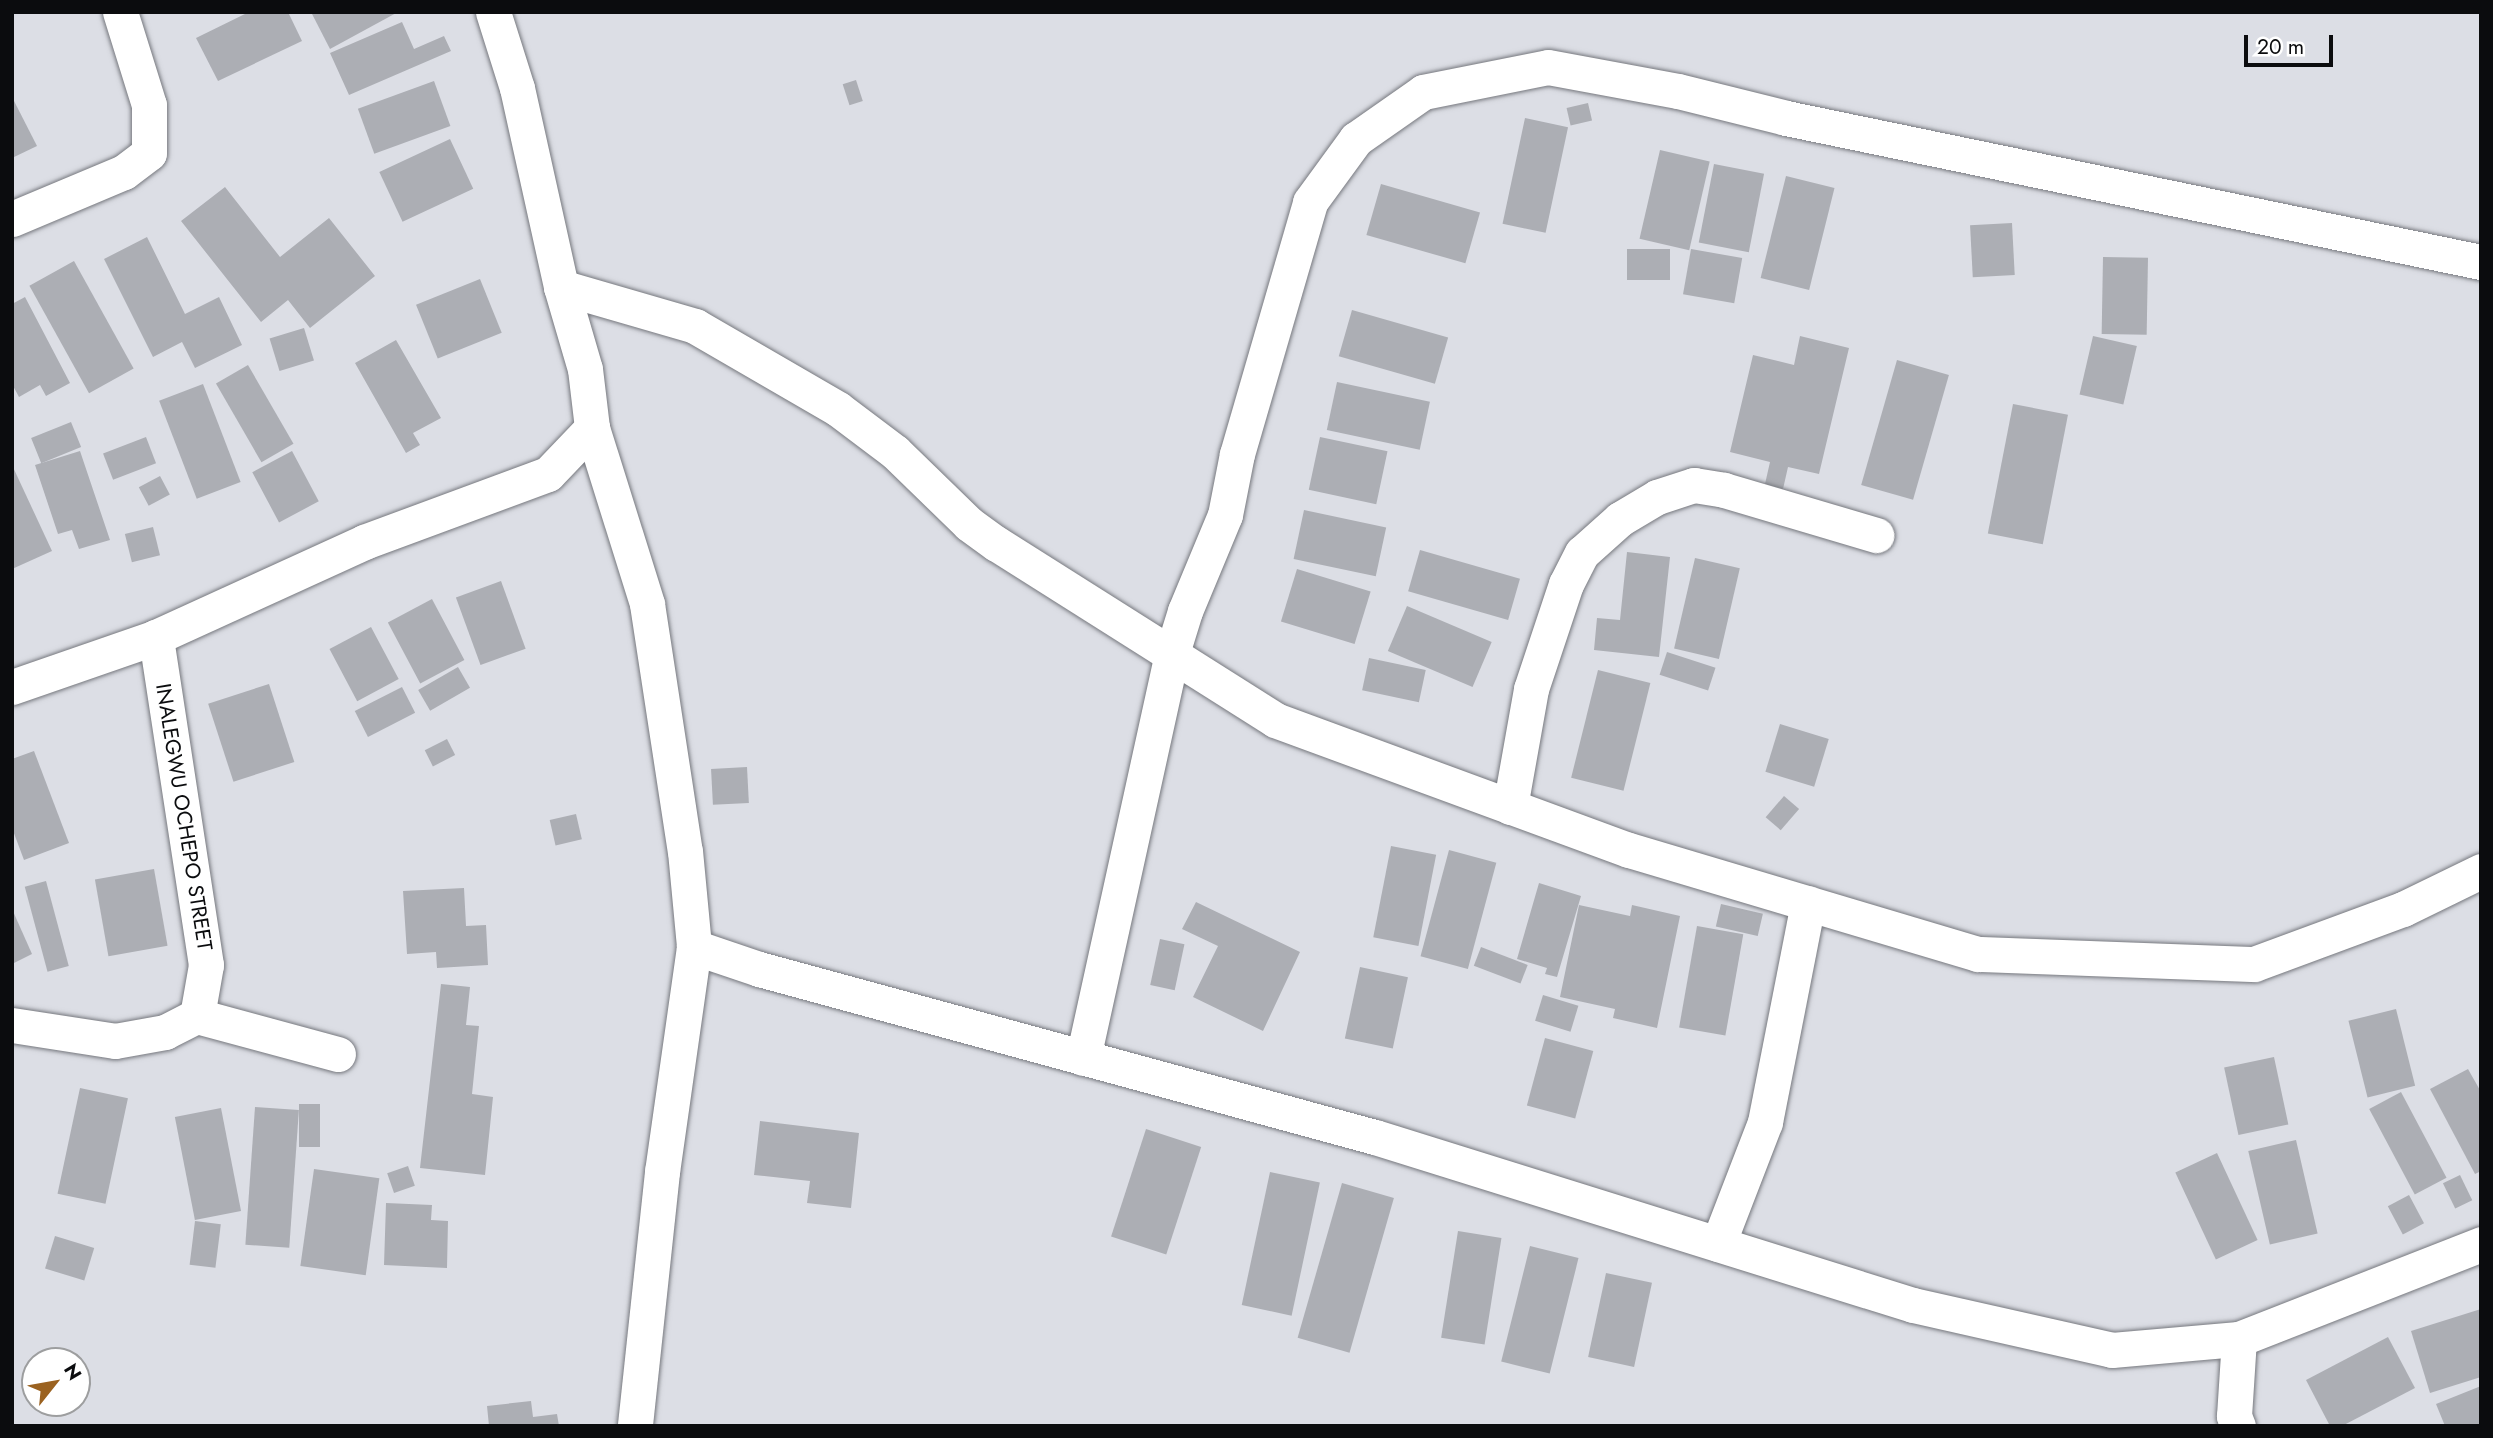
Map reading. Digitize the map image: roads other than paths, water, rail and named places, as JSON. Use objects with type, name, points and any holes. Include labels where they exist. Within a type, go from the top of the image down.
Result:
[{"type":"street","points":[[12,219],[124,172],[149,153],[149,105],[120,12]]},
{"type":"street","points":[[493,12],[517,88],[561,287],[585,369],[592,428],[647,604],[685,851],[694,947],[662,1172],[635,1426]]},
{"type":"street","points":[[1083,1058],[1172,653],[1185,611],[1225,514],[1237,454],[1310,202],[1356,139],[1423,92],[1548,67],[1678,91],[1786,118],[2481,262]]},
{"type":"street","points":[[561,287],[695,326],[838,408],[895,452],[969,524],[1275,720],[1629,850],[1978,954],[2254,964],[2403,909],[2481,871]]},
{"type":"street","points":[[12,687],[156,637],[364,542],[548,474],[592,428]]},
{"type":"street","points":[[1510,807],[1531,689],[1566,584],[1582,553],[1620,519],[1657,497],[1694,485],[1724,490],[1876,535]]},
{"type":"street","name":"INALEGWU OCHEPO STREET","points":[[156,637],[206,965],[197,1016]]},
{"type":"street","points":[[1718,1244],[1765,1122],[1808,903]]},
{"type":"street","points":[[694,947],[759,969],[1375,1137],[1913,1305],[2112,1350],[2239,1339],[2481,1244]]},
{"type":"street","points":[[12,1025],[115,1041],[165,1032],[197,1016],[338,1054]]},
{"type":"street","points":[[2238,1426],[2234,1416],[2239,1339]]}]
